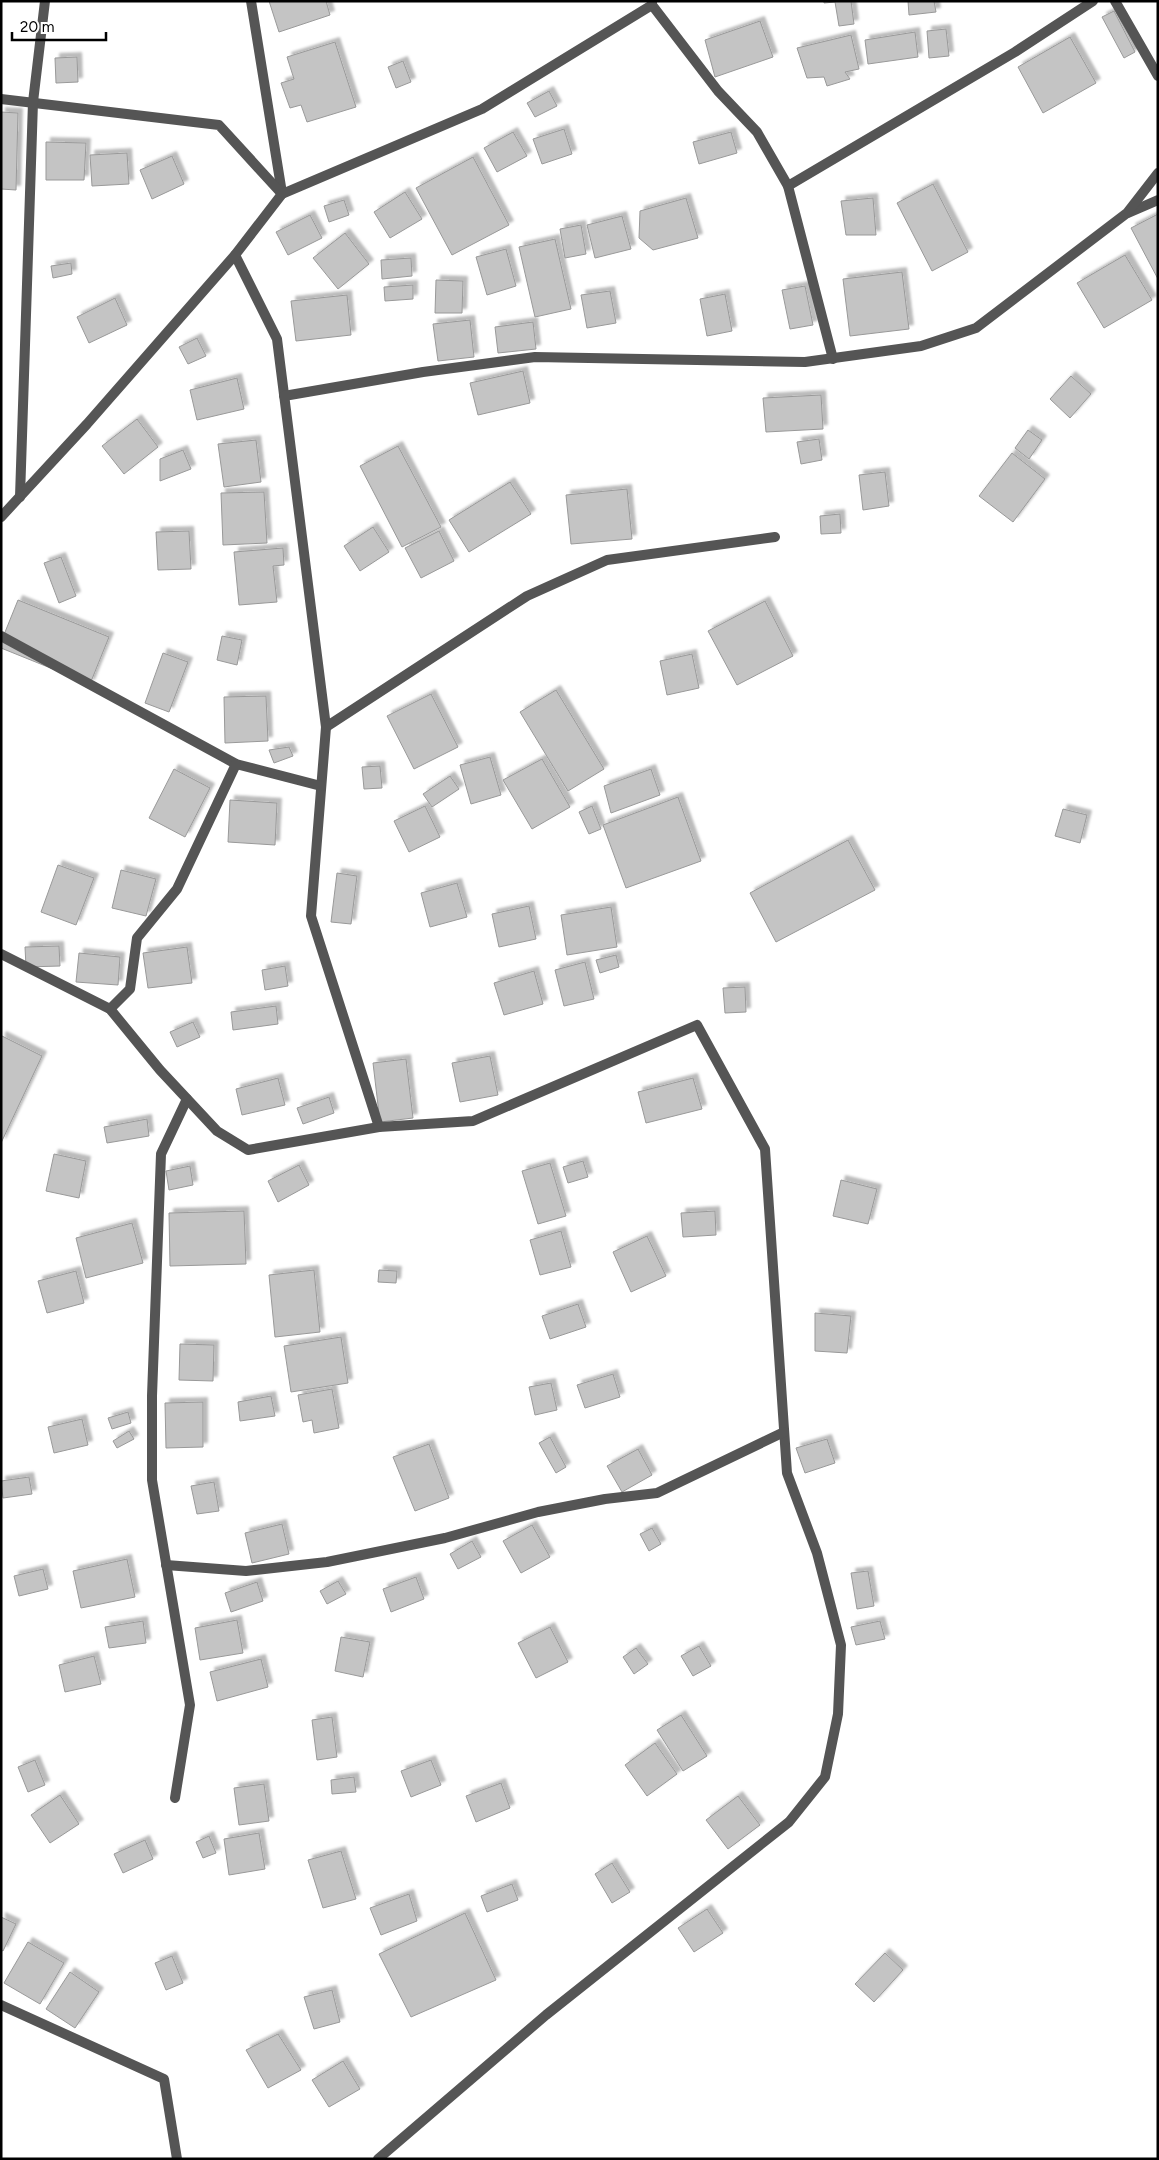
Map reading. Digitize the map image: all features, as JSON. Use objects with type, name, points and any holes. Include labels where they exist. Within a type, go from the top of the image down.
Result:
[{"type":"street","points":[[20,497],[33,102],[45,1]]},
{"type":"street","points":[[250,1],[282,194]]},
{"type":"street","points":[[788,186],[1015,52],[1093,1]]},
{"type":"street","points":[[1115,1],[1158,76]]},
{"type":"street","points":[[1,516],[87,424],[235,254],[282,194],[482,109],[652,3],[718,91],[757,132],[788,186],[832,359]]},
{"type":"street","points":[[1,99],[219,125],[282,194]]},
{"type":"street","points":[[1127,213],[1158,172]]},
{"type":"street","points":[[284,396],[423,372],[535,357],[805,362],[921,346],[976,328],[1127,213],[1158,200]]},
{"type":"street","points":[[235,254],[277,339],[326,727],[311,916],[379,1127]]},
{"type":"street","points":[[326,727],[527,596],[607,560],[775,537]]},
{"type":"street","points":[[1,636],[236,764],[321,786]]},
{"type":"street","points":[[110,1010],[130,989],[137,938],[177,889],[236,764]]},
{"type":"street","points":[[1,954],[110,1010],[217,1131],[248,1150],[379,1127],[473,1122],[697,1025],[764,1150],[788,1473],[817,1553],[841,1644],[838,1714],[824,1777],[789,1822],[546,2015],[378,2159]]},
{"type":"street","points":[[175,1798],[190,1705],[152,1480],[152,1396],[160,1154],[187,1099]]},
{"type":"street","points":[[166,1565],[246,1571],[327,1562],[445,1538],[538,1512],[605,1499],[657,1493],[784,1432]]},
{"type":"street","points":[[1,2005],[164,2079],[177,2159]]},
{"type":"building","points":[[269,1],[326,1],[330,15],[279,32]]},
{"type":"building","points":[[824,1],[851,1],[854,24],[839,26],[835,2],[824,3]]},
{"type":"building","points":[[908,1],[934,1],[936,12],[909,15]]},
{"type":"building","points":[[1114,11],[1135,52],[1124,58],[1102,17]]},
{"type":"building","points":[[760,21],[773,57],[715,77],[705,40]]},
{"type":"building","points":[[946,29],[949,56],[929,58],[927,31]]},
{"type":"building","points":[[915,32],[918,57],[868,64],[865,40]]},
{"type":"building","points":[[851,35],[859,69],[845,72],[850,79],[827,86],[824,77],[807,78],[797,48]]},
{"type":"building","points":[[1070,37],[1096,83],[1043,113],[1018,67]]},
{"type":"building","points":[[335,42],[356,107],[307,122],[301,105],[290,108],[281,83],[294,79],[287,57]]},
{"type":"building","points":[[77,57],[78,82],[56,83],[55,58]]},
{"type":"building","points":[[403,61],[411,82],[396,88],[388,67]]},
{"type":"building","points":[[549,91],[557,106],[535,117],[527,103]]},
{"type":"building","points":[[1,112],[18,113],[16,190],[1,189]]},
{"type":"building","points":[[564,129],[572,154],[542,164],[533,139]]},
{"type":"building","points":[[513,132],[527,156],[497,172],[484,148]]},
{"type":"building","points":[[731,132],[737,153],[699,164],[693,142]]},
{"type":"building","points":[[46,142],[86,143],[84,180],[46,180]]},
{"type":"building","points":[[127,153],[129,184],[92,186],[90,155]]},
{"type":"building","points":[[172,156],[184,184],[152,199],[140,170]]},
{"type":"building","points":[[473,157],[509,225],[452,255],[416,188]]},
{"type":"building","points":[[933,184],[968,252],[932,271],[897,203]]},
{"type":"building","points":[[405,192],[422,219],[390,238],[374,212]]},
{"type":"building","points":[[686,198],[698,238],[653,250],[639,238],[640,211]]},
{"type":"building","points":[[873,198],[876,235],[846,235],[841,201]]},
{"type":"building","points":[[344,200],[349,215],[329,222],[324,206]]},
{"type":"building","points":[[1158,214],[1158,279],[1131,228]]},
{"type":"building","points":[[310,215],[322,238],[288,255],[276,232]]},
{"type":"building","points":[[622,216],[631,249],[595,258],[587,225]]},
{"type":"building","points":[[581,225],[586,254],[565,258],[560,229]]},
{"type":"building","points":[[345,233],[369,264],[338,289],[313,258]]},
{"type":"building","points":[[555,239],[571,309],[535,317],[519,247]]},
{"type":"building","points":[[506,249],[516,286],[487,295],[476,257]]},
{"type":"building","points":[[1125,255],[1152,300],[1104,328],[1077,283]]},
{"type":"building","points":[[411,258],[412,276],[382,279],[381,260]]},
{"type":"building","points":[[71,263],[72,274],[53,278],[51,266]]},
{"type":"building","points":[[902,272],[909,329],[850,336],[843,279]]},
{"type":"building","points":[[436,280],[463,281],[462,313],[435,313]]},
{"type":"building","points":[[413,285],[413,299],[385,301],[384,287]]},
{"type":"building","points":[[805,286],[813,325],[790,329],[782,290]]},
{"type":"building","points":[[610,291],[616,323],[587,328],[581,295]]},
{"type":"building","points":[[725,294],[732,331],[707,336],[700,299]]},
{"type":"building","points":[[347,295],[351,335],[296,341],[291,301]]},
{"type":"building","points":[[115,298],[127,325],[89,343],[77,317]]},
{"type":"building","points":[[470,320],[474,357],[438,361],[433,324]]},
{"type":"building","points":[[533,322],[536,349],[498,353],[495,327]]},
{"type":"building","points":[[197,338],[206,356],[188,364],[179,347]]},
{"type":"building","points":[[523,371],[530,403],[478,415],[470,383]]},
{"type":"building","points":[[1071,376],[1091,394],[1070,418],[1050,399]]},
{"type":"building","points":[[237,378],[244,409],[197,420],[190,390]]},
{"type":"building","points":[[821,395],[823,429],[766,432],[763,398]]},
{"type":"building","points":[[137,419],[158,447],[124,474],[102,446]]},
{"type":"building","points":[[1028,430],[1042,440],[1029,459],[1015,448]]},
{"type":"building","points":[[819,439],[822,460],[801,464],[797,442]]},
{"type":"building","points":[[256,440],[261,482],[224,487],[218,444]]},
{"type":"building","points":[[398,446],[441,527],[402,547],[360,466]]},
{"type":"building","points":[[183,450],[191,469],[160,481],[160,459]]},
{"type":"building","points":[[1012,453],[1045,479],[1013,522],[979,496]]},
{"type":"building","points":[[885,472],[889,506],[863,510],[859,475]]},
{"type":"building","points":[[510,482],[531,514],[469,552],[449,520]]},
{"type":"building","points":[[627,489],[632,539],[571,544],[566,495]]},
{"type":"building","points":[[264,492],[267,543],[223,545],[221,493]]},
{"type":"building","points":[[840,514],[841,533],[821,534],[820,516]]},
{"type":"building","points":[[373,527],[389,552],[360,571],[344,546]]},
{"type":"building","points":[[189,531],[191,569],[158,570],[156,532]]},
{"type":"building","points":[[439,531],[454,561],[421,578],[405,548]]},
{"type":"building","points":[[283,548],[284,565],[273,566],[277,602],[239,605],[234,552]]},
{"type":"building","points":[[61,557],[76,596],[59,603],[44,563]]},
{"type":"building","points":[[18,600],[109,637],[90,684],[1,648],[1,642]]},
{"type":"building","points":[[765,601],[793,656],[737,685],[708,631]]},
{"type":"building","points":[[222,636],[242,640],[237,665],[217,660]]},
{"type":"building","points":[[163,653],[188,662],[169,712],[145,703]]},
{"type":"building","points":[[692,654],[699,688],[667,695],[660,661]]},
{"type":"building","points":[[556,690],[604,769],[568,791],[520,712]]},
{"type":"building","points":[[431,694],[458,747],[414,769],[387,716]]},
{"type":"building","points":[[266,696],[268,741],[225,743],[224,697]]},
{"type":"building","points":[[289,747],[293,756],[274,763],[269,750]]},
{"type":"building","points":[[490,757],[501,795],[471,804],[460,765]]},
{"type":"building","points":[[542,759],[570,807],[532,829],[503,780]]},
{"type":"building","points":[[380,766],[382,788],[364,789],[362,767]]},
{"type":"building","points":[[174,769],[210,788],[185,837],[149,818]]},
{"type":"building","points":[[651,769],[660,795],[611,813],[604,786]]},
{"type":"building","points":[[450,776],[459,789],[432,807],[423,794]]},
{"type":"building","points":[[678,797],[701,861],[626,888],[603,825]]},
{"type":"building","points":[[230,800],[277,803],[275,845],[228,842]]},
{"type":"building","points":[[425,806],[440,837],[409,852],[394,821]]},
{"type":"building","points":[[592,806],[601,829],[589,834],[579,812]]},
{"type":"building","points":[[1063,809],[1087,815],[1080,843],[1055,836]]},
{"type":"building","points":[[848,840],[875,890],[776,942],[750,893]]},
{"type":"building","points":[[58,865],[94,878],[76,925],[41,912]]},
{"type":"building","points":[[121,870],[156,879],[146,916],[112,908]]},
{"type":"building","points":[[337,873],[357,876],[351,924],[331,922]]},
{"type":"building","points":[[457,883],[467,917],[430,927],[421,893]]},
{"type":"building","points":[[529,906],[536,939],[499,947],[492,914]]},
{"type":"building","points":[[611,907],[617,947],[567,955],[561,915]]},
{"type":"building","points":[[59,946],[60,966],[26,967],[25,947]]},
{"type":"building","points":[[187,947],[192,983],[148,988],[143,953]]},
{"type":"building","points":[[79,953],[120,957],[118,985],[76,982]]},
{"type":"building","points":[[616,955],[619,967],[600,973],[596,960]]},
{"type":"building","points":[[585,962],[594,999],[564,1006],[555,970]]},
{"type":"building","points":[[285,966],[288,986],[265,990],[262,970]]},
{"type":"building","points":[[534,971],[543,1004],[504,1015],[494,983]]},
{"type":"building","points":[[745,987],[746,1012],[725,1013],[723,988]]},
{"type":"building","points":[[276,1006],[278,1024],[233,1030],[231,1012]]},
{"type":"building","points":[[193,1022],[200,1037],[177,1047],[170,1032]]},
{"type":"building","points":[[1,1037],[42,1056],[1,1143]]},
{"type":"building","points":[[490,1056],[498,1095],[460,1102],[452,1063]]},
{"type":"building","points":[[406,1059],[413,1118],[380,1122],[373,1063]]},
{"type":"building","points":[[278,1078],[285,1105],[242,1115],[236,1089]]},
{"type":"building","points":[[693,1078],[702,1109],[646,1123],[638,1092]]},
{"type":"building","points":[[329,1097],[334,1113],[303,1124],[297,1108]]},
{"type":"building","points":[[147,1119],[149,1136],[107,1143],[104,1127]]},
{"type":"building","points":[[54,1154],[86,1161],[79,1198],[46,1191]]},
{"type":"building","points":[[583,1161],[588,1177],[568,1183],[563,1167]]},
{"type":"building","points":[[550,1163],[566,1216],[538,1224],[522,1171]]},
{"type":"building","points":[[299,1165],[309,1185],[278,1202],[268,1181]]},
{"type":"building","points":[[190,1166],[193,1185],[169,1190],[166,1171]]},
{"type":"building","points":[[841,1180],[877,1189],[868,1224],[833,1216]]},
{"type":"building","points":[[244,1211],[246,1264],[170,1266],[169,1213]]},
{"type":"building","points":[[715,1211],[716,1235],[683,1237],[681,1213]]},
{"type":"building","points":[[132,1223],[143,1263],[86,1278],[76,1238]]},
{"type":"building","points":[[561,1231],[571,1267],[540,1275],[530,1240]]},
{"type":"building","points":[[647,1236],[666,1276],[631,1292],[613,1252]]},
{"type":"building","points":[[314,1270],[320,1332],[275,1337],[269,1275]]},
{"type":"building","points":[[379,1270],[397,1271],[396,1283],[378,1282]]},
{"type":"building","points":[[76,1271],[84,1303],[47,1313],[38,1281]]},
{"type":"building","points":[[578,1304],[586,1327],[550,1339],[542,1316]]},
{"type":"building","points":[[815,1313],[851,1316],[847,1353],[815,1351]]},
{"type":"building","points":[[341,1337],[348,1383],[291,1392],[284,1346]]},
{"type":"building","points":[[180,1344],[214,1345],[213,1381],[179,1380]]},
{"type":"building","points":[[613,1374],[620,1397],[585,1408],[577,1385]]},
{"type":"building","points":[[551,1383],[557,1410],[535,1415],[529,1387]]},
{"type":"building","points":[[332,1389],[339,1428],[314,1433],[312,1420],[303,1422],[298,1395]]},
{"type":"building","points":[[271,1396],[275,1416],[240,1421],[238,1402]]},
{"type":"building","points":[[203,1402],[203,1447],[166,1448],[165,1403]]},
{"type":"building","points":[[128,1412],[131,1423],[112,1429],[108,1418]]},
{"type":"building","points":[[82,1419],[88,1445],[54,1453],[48,1427]]},
{"type":"building","points":[[129,1431],[134,1439],[117,1448],[113,1441]]},
{"type":"building","points":[[550,1437],[566,1467],[556,1473],[539,1443]]},
{"type":"building","points":[[827,1439],[835,1463],[805,1473],[796,1448]]},
{"type":"building","points":[[429,1444],[449,1498],[415,1511],[393,1457]]},
{"type":"building","points":[[638,1449],[652,1475],[622,1492],[607,1466]]},
{"type":"building","points":[[29,1477],[32,1494],[3,1498],[1,1481]]},
{"type":"building","points":[[214,1482],[219,1511],[197,1514],[191,1486]]},
{"type":"building","points":[[282,1524],[289,1554],[252,1563],[245,1533]]},
{"type":"building","points":[[532,1525],[550,1557],[521,1573],[503,1541]]},
{"type":"building","points":[[652,1528],[661,1544],[649,1551],[640,1534]]},
{"type":"building","points":[[472,1541],[481,1557],[458,1569],[450,1554]]},
{"type":"building","points":[[127,1559],[135,1597],[81,1608],[73,1571]]},
{"type":"building","points":[[43,1569],[48,1589],[19,1596],[14,1576]]},
{"type":"building","points":[[868,1571],[874,1606],[857,1609],[851,1573]]},
{"type":"building","points":[[416,1577],[424,1599],[391,1612],[383,1589]]},
{"type":"building","points":[[338,1581],[346,1594],[327,1604],[320,1591]]},
{"type":"building","points":[[257,1582],[263,1601],[231,1612],[225,1593]]},
{"type":"building","points":[[237,1620],[243,1653],[200,1660],[195,1628]]},
{"type":"building","points":[[143,1621],[146,1643],[109,1648],[105,1627]]},
{"type":"building","points":[[880,1621],[885,1639],[856,1645],[851,1627]]},
{"type":"building","points":[[550,1627],[568,1662],[536,1678],[518,1643]]},
{"type":"building","points":[[341,1637],[370,1642],[363,1677],[335,1671]]},
{"type":"building","points":[[699,1646],[711,1666],[693,1676],[681,1656]]},
{"type":"building","points":[[636,1648],[648,1664],[634,1674],[623,1657]]},
{"type":"building","points":[[94,1656],[101,1684],[65,1692],[59,1665]]},
{"type":"building","points":[[261,1659],[268,1687],[217,1701],[210,1672]]},
{"type":"building","points":[[681,1715],[707,1756],[683,1771],[657,1730]]},
{"type":"building","points":[[332,1717],[337,1757],[317,1760],[312,1720]]},
{"type":"building","points":[[655,1743],[677,1774],[647,1796],[625,1765]]},
{"type":"building","points":[[35,1760],[45,1785],[28,1792],[18,1767]]},
{"type":"building","points":[[431,1760],[441,1785],[411,1797],[401,1771]]},
{"type":"building","points":[[354,1777],[356,1792],[332,1794],[331,1780]]},
{"type":"building","points":[[501,1783],[510,1808],[476,1822],[466,1796]]},
{"type":"building","points":[[264,1784],[269,1821],[239,1825],[234,1788]]},
{"type":"building","points":[[60,1795],[79,1824],[50,1843],[31,1815]]},
{"type":"building","points":[[738,1796],[760,1825],[728,1849],[706,1820]]},
{"type":"building","points":[[259,1833],[265,1869],[229,1875],[224,1839]]},
{"type":"building","points":[[209,1836],[216,1853],[203,1858],[196,1842]]},
{"type":"building","points":[[145,1840],[153,1859],[123,1873],[114,1854]]},
{"type":"building","points":[[341,1851],[356,1899],[323,1908],[308,1860]]},
{"type":"building","points":[[612,1863],[630,1892],[612,1903],[595,1874]]},
{"type":"building","points":[[512,1884],[518,1900],[487,1912],[481,1896]]},
{"type":"building","points":[[409,1894],[417,1921],[381,1935],[370,1908]]},
{"type":"building","points":[[707,1909],[723,1933],[694,1952],[678,1928]]},
{"type":"building","points":[[465,1913],[496,1980],[411,2017],[379,1954]]},
{"type":"building","points":[[1,1917],[16,1924],[3,1951],[1,1950]]},
{"type":"building","points":[[28,1942],[64,1963],[40,2004],[4,1983]]},
{"type":"building","points":[[885,1953],[903,1970],[874,2002],[855,1984]]},
{"type":"building","points":[[172,1956],[183,1983],[166,1990],[155,1963]]},
{"type":"building","points":[[70,1972],[99,1992],[75,2028],[46,2009]]},
{"type":"building","points":[[332,1990],[340,2022],[314,2029],[304,1997]]},
{"type":"building","points":[[278,2034],[301,2070],[268,2088],[246,2050]]},
{"type":"building","points":[[343,2061],[360,2089],[329,2107],[312,2080]]}]
